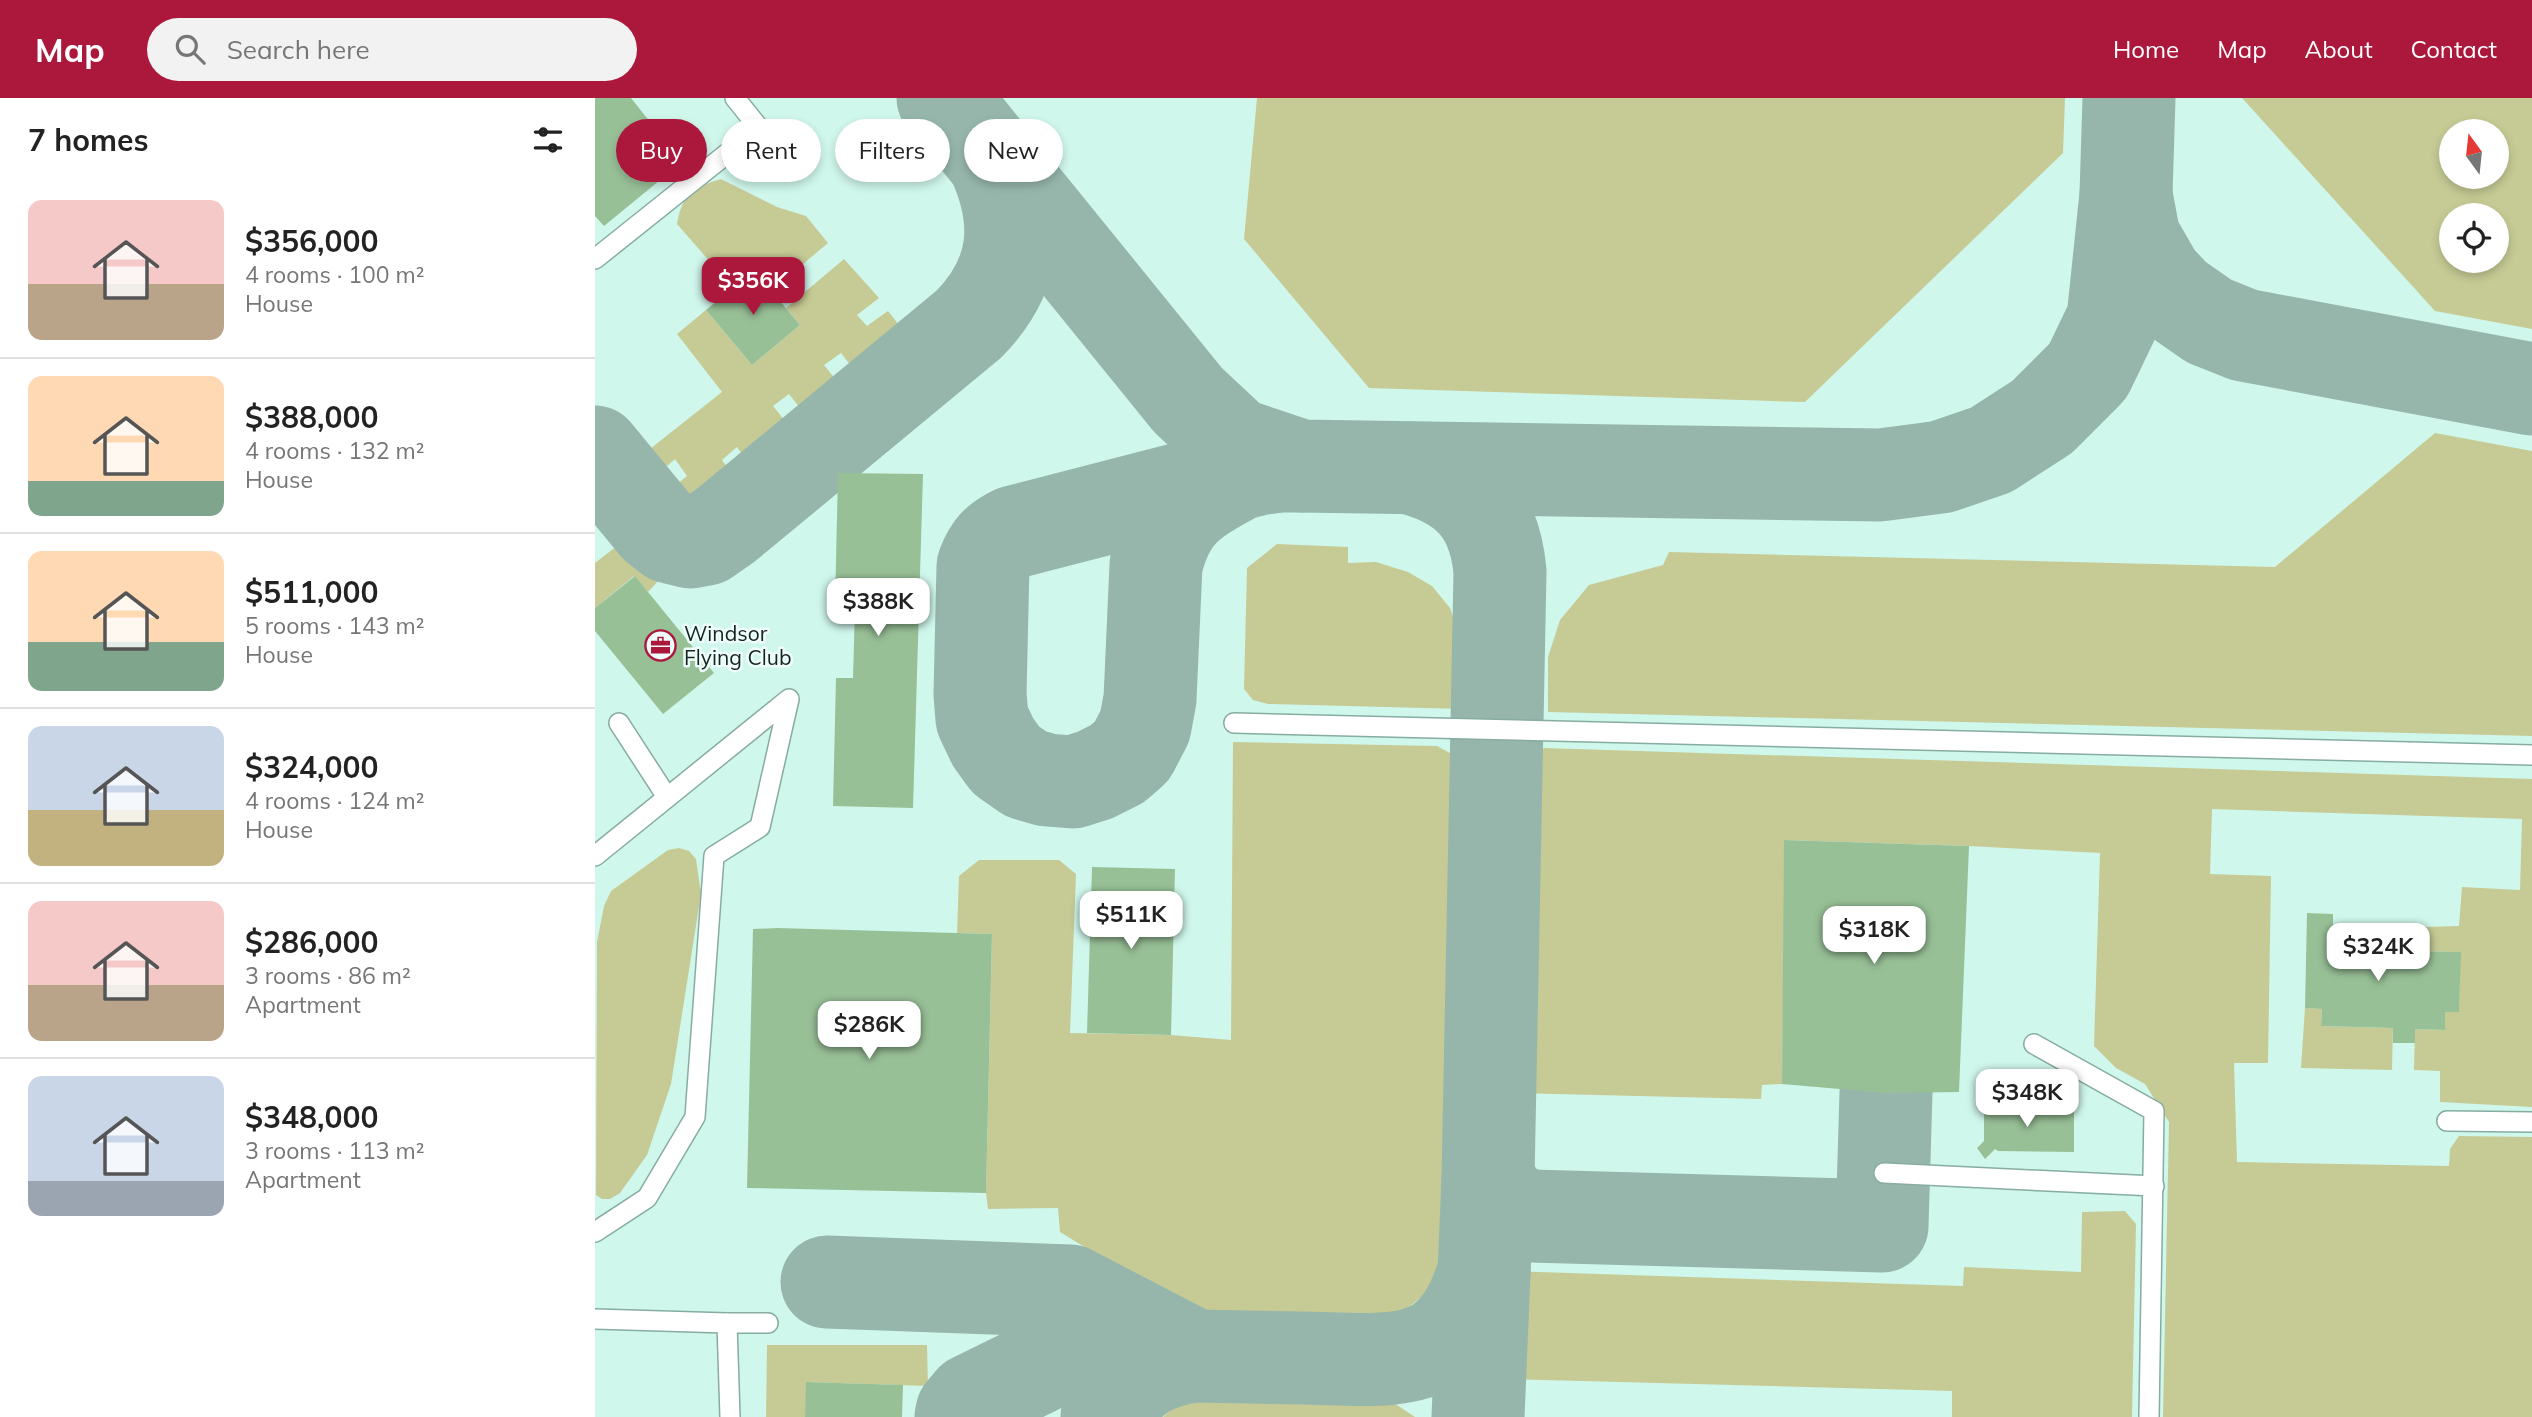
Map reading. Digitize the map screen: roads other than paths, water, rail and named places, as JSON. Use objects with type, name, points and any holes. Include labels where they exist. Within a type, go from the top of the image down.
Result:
[{"type":"lane","points":[[595,259],[759,128],[735,98]]},
{"type":"lane","points":[[595,856],[789,699],[760,827],[715,856],[695,1117],[647,1198],[595,1232]]},
{"type":"lane","points":[[619,723],[667,797]]},
{"type":"lane","points":[[1234,723],[2532,755]]},
{"type":"lane","points":[[2034,1044],[2154,1111],[2149,1417]]},
{"type":"lane","points":[[2447,1121],[2532,1122]]},
{"type":"lane","points":[[1884,1173],[2154,1186]]},
{"type":"lane","points":[[595,1319],[768,1323]]},
{"type":"lane","points":[[727,1323],[730,1417]]},
{"type":"place","name":"Windsor Flying Club","points":[[661,645]]}]
